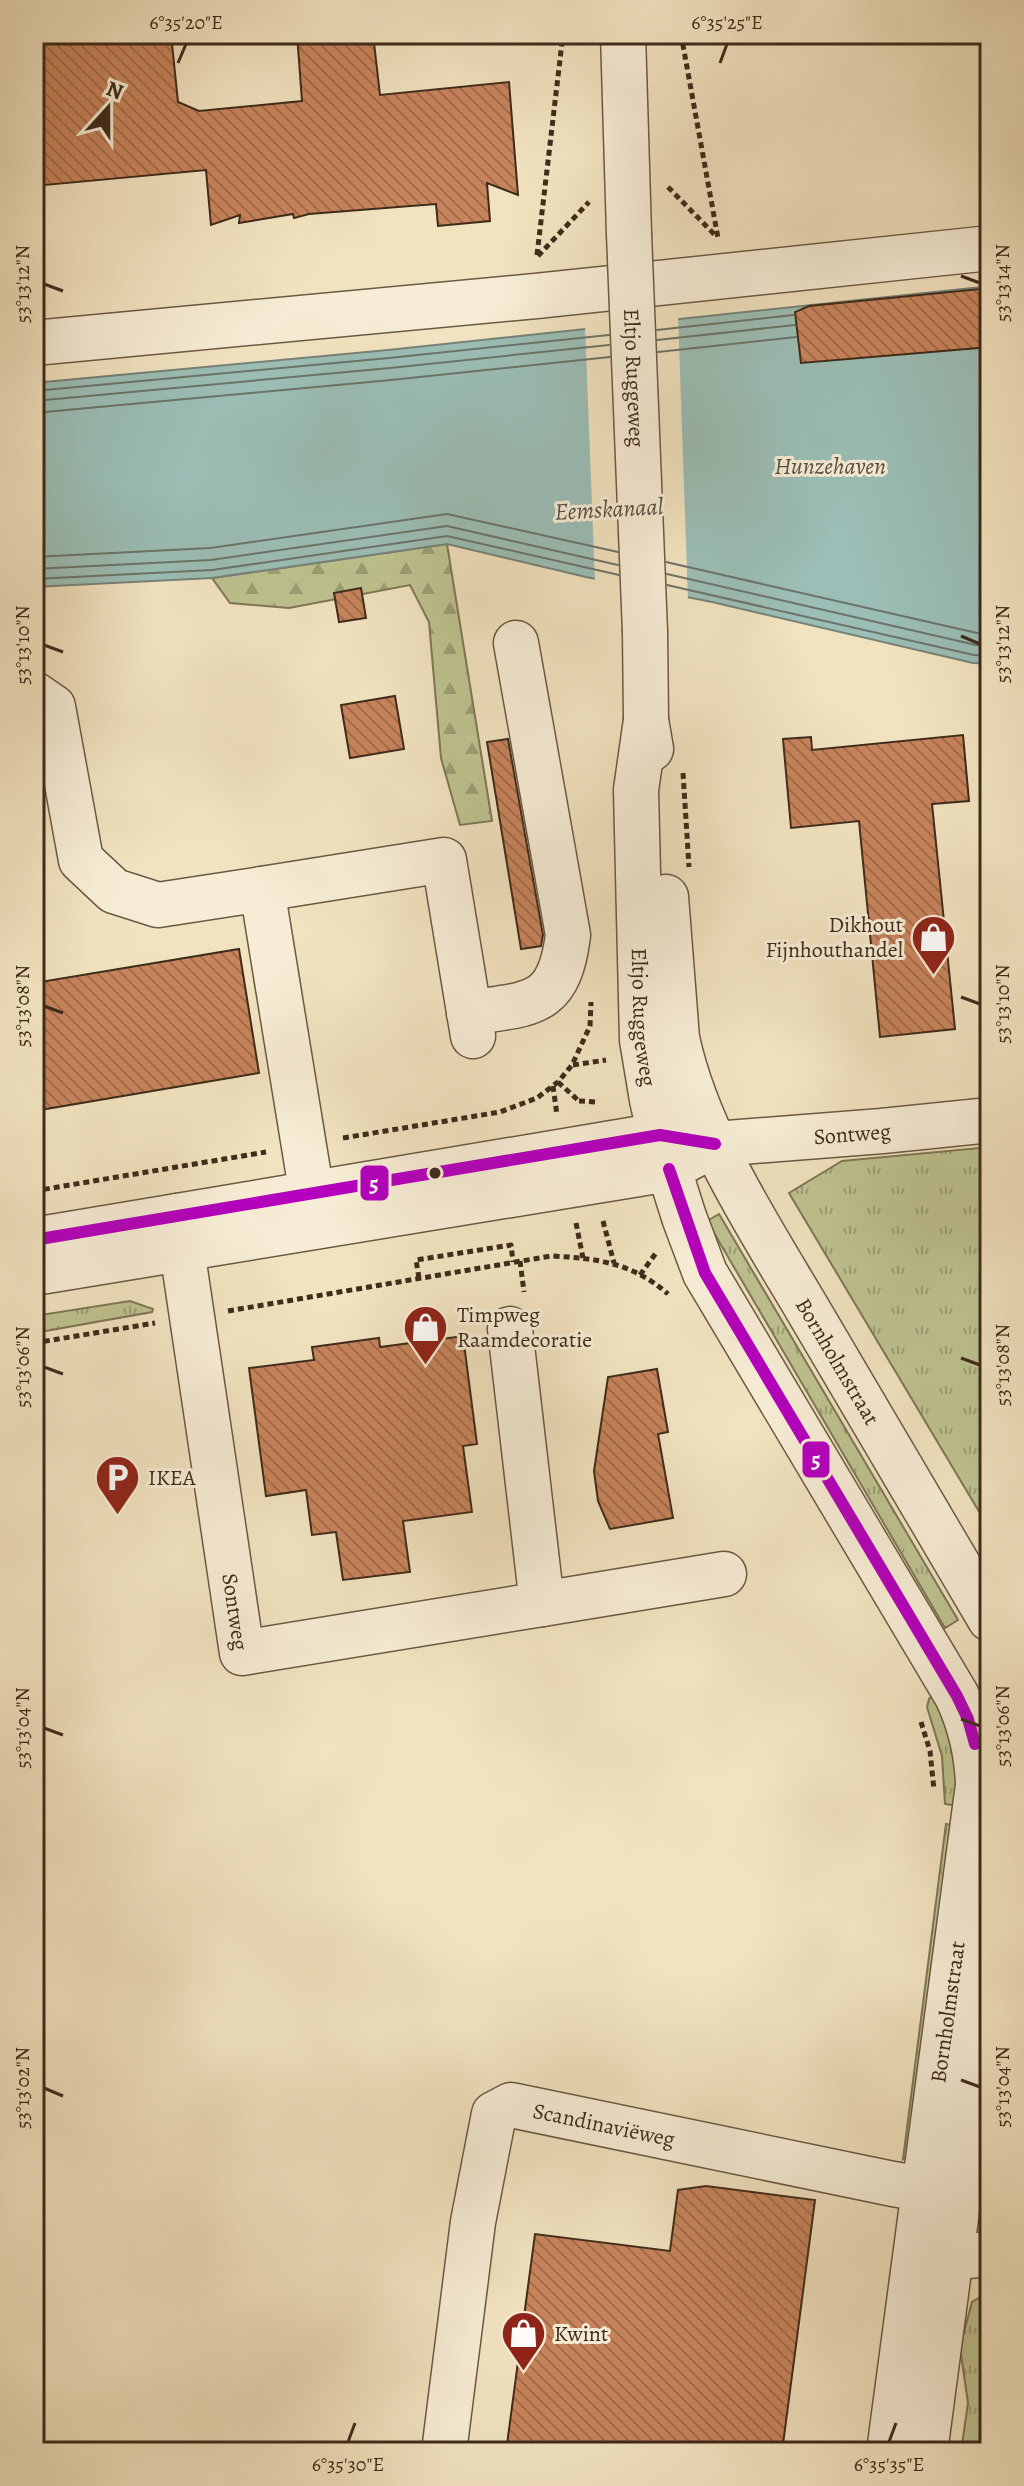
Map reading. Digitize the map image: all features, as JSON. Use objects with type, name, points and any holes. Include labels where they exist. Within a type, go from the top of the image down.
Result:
[{"type":"street","name":"Eltjo Ruggeweg","points":[[623,34],[645,632],[646,720],[636,790],[642,1037],[664,1152]]},
{"type":"street","points":[[34,343],[520,297],[720,257],[990,248]]},
{"type":"street","points":[[34,694],[53,707],[81,860],[114,891],[158,905],[444,860],[471,1024],[533,1003],[550,990],[566,952],[568,935],[516,643]]},
{"type":"street","name":"Eltjo Ruggeweg","points":[[646,720],[658,792],[677,1038],[693,1095],[715,1144]]},
{"type":"street","points":[[262,889],[314,1209]]},
{"type":"street","name":"Sontweg","points":[[34,1273],[179,1232],[664,1152],[715,1144],[990,1120]]},
{"type":"street","name":"Bornholmstraat","points":[[715,1144],[775,1255],[990,1619]]},
{"type":"street","name":"Bornholmstraat","points":[[664,1152],[705,1273],[985,1744],[978,1785],[972,2029]]},
{"type":"street","name":"Sontweg","points":[[34,1240],[179,1232]]},
{"type":"street","name":"Sontweg","points":[[179,1232],[242,1653],[724,1574]]},
{"type":"street","points":[[510,1329],[542,1604]]},
{"type":"street","name":"Bornholmstraat","points":[[925,2452],[952,2253],[941,2190],[972,2029],[990,1961]]},
{"type":"street","name":"Scandinaviëweg","points":[[444,2452],[473,2222],[494,2114],[511,2105],[941,2190]]},
{"type":"street","name":"Bornholmstraat","points":[[889,2452],[952,2253]]},
{"type":"path","points":[[563,34],[537,257],[594,197]]},
{"type":"path","points":[[681,34],[720,257]]},
{"type":"path","points":[[666,185],[720,257]]},
{"type":"path","points":[[683,772],[689,868]]},
{"type":"path","points":[[558,1082],[572,1065]]},
{"type":"path","points":[[419,1278],[416,1260],[511,1245],[513,1262]]},
{"type":"path","points":[[34,1343],[551,1256],[614,1263]]},
{"type":"green space","points":[[447,544],[492,821],[460,825],[441,758],[429,622],[410,585],[289,608],[230,603],[212,578]]},
{"type":"green space","points":[[990,1147],[990,1530],[789,1193],[842,1161]]},
{"type":"green space","points":[[719,1214],[958,1620],[945,1628],[707,1221]]},
{"type":"green space","points":[[130,1301],[153,1309],[152,1312],[34,1333],[34,1316]]},
{"type":"green space","points":[[938,1688],[949,1706],[965,1807],[945,1804],[942,1756],[927,1707]]},
{"type":"green space","points":[[946,1824],[962,1827],[909,2154],[903,2159]]},
{"type":"green space","points":[[990,2292],[990,2452],[961,2452],[968,2403],[960,2347],[972,2302]]},
{"type":"water","points":[[990,286],[990,664],[973,663],[447,544],[212,578],[34,587],[34,383],[388,350]]},
{"type":"pier","points":[[678,315],[688,601],[595,583],[585,325]]},
{"type":"building","points":[[34,34],[171,34],[178,102],[199,111],[302,101],[297,34],[373,34],[380,95],[509,82],[518,195],[487,183],[490,221],[438,226],[436,204],[309,214],[294,218],[293,214],[239,223],[240,215],[211,225],[206,170],[34,186]]},
{"type":"building","points":[[990,288],[990,347],[801,363],[795,312],[809,306]]},
{"type":"building","points":[[361,588],[366,618],[339,622],[334,593]]},
{"type":"building","points":[[395,696],[404,749],[350,758],[341,705]]},
{"type":"building","points":[[963,735],[969,801],[932,804],[955,1029],[880,1037],[859,821],[791,828],[783,739],[811,737],[812,750]]},
{"type":"building","points":[[508,739],[543,935],[541,946],[521,949],[487,742]]},
{"type":"building","points":[[239,949],[259,1073],[34,1111],[34,983]]},
{"type":"building","points":[[463,1336],[477,1444],[463,1446],[472,1512],[403,1521],[410,1572],[343,1580],[336,1532],[312,1535],[306,1490],[266,1496],[249,1368],[314,1360],[312,1347],[379,1338],[380,1347]]},
{"type":"building","points":[[657,1369],[668,1432],[658,1434],[673,1518],[610,1529],[598,1501],[594,1471],[608,1377]]},
{"type":"building","points":[[706,2186],[815,2200],[782,2452],[506,2452],[535,2234],[670,2251],[678,2190]]},
{"type":"transit line","name":"5","points":[[34,1240],[660,1135],[715,1144]]},
{"type":"transit line","name":"5","points":[[669,1169],[705,1273],[957,1696],[975,1744]]},
{"type":"place","name":"Dikhout Fijnhouthandel","points":[[934,976]]},
{"type":"place","name":"Timpweg Raamdecoratie","points":[[426,1366]]},
{"type":"place","name":"IKEA","points":[[117,1516]]},
{"type":"place","name":"Kwint","points":[[523,2372]]},
{"type":"water label","name":"Hunzehaven","points":[[830,466]]},
{"type":"water label","name":"Eemskanaal","points":[[609,509]]}]
